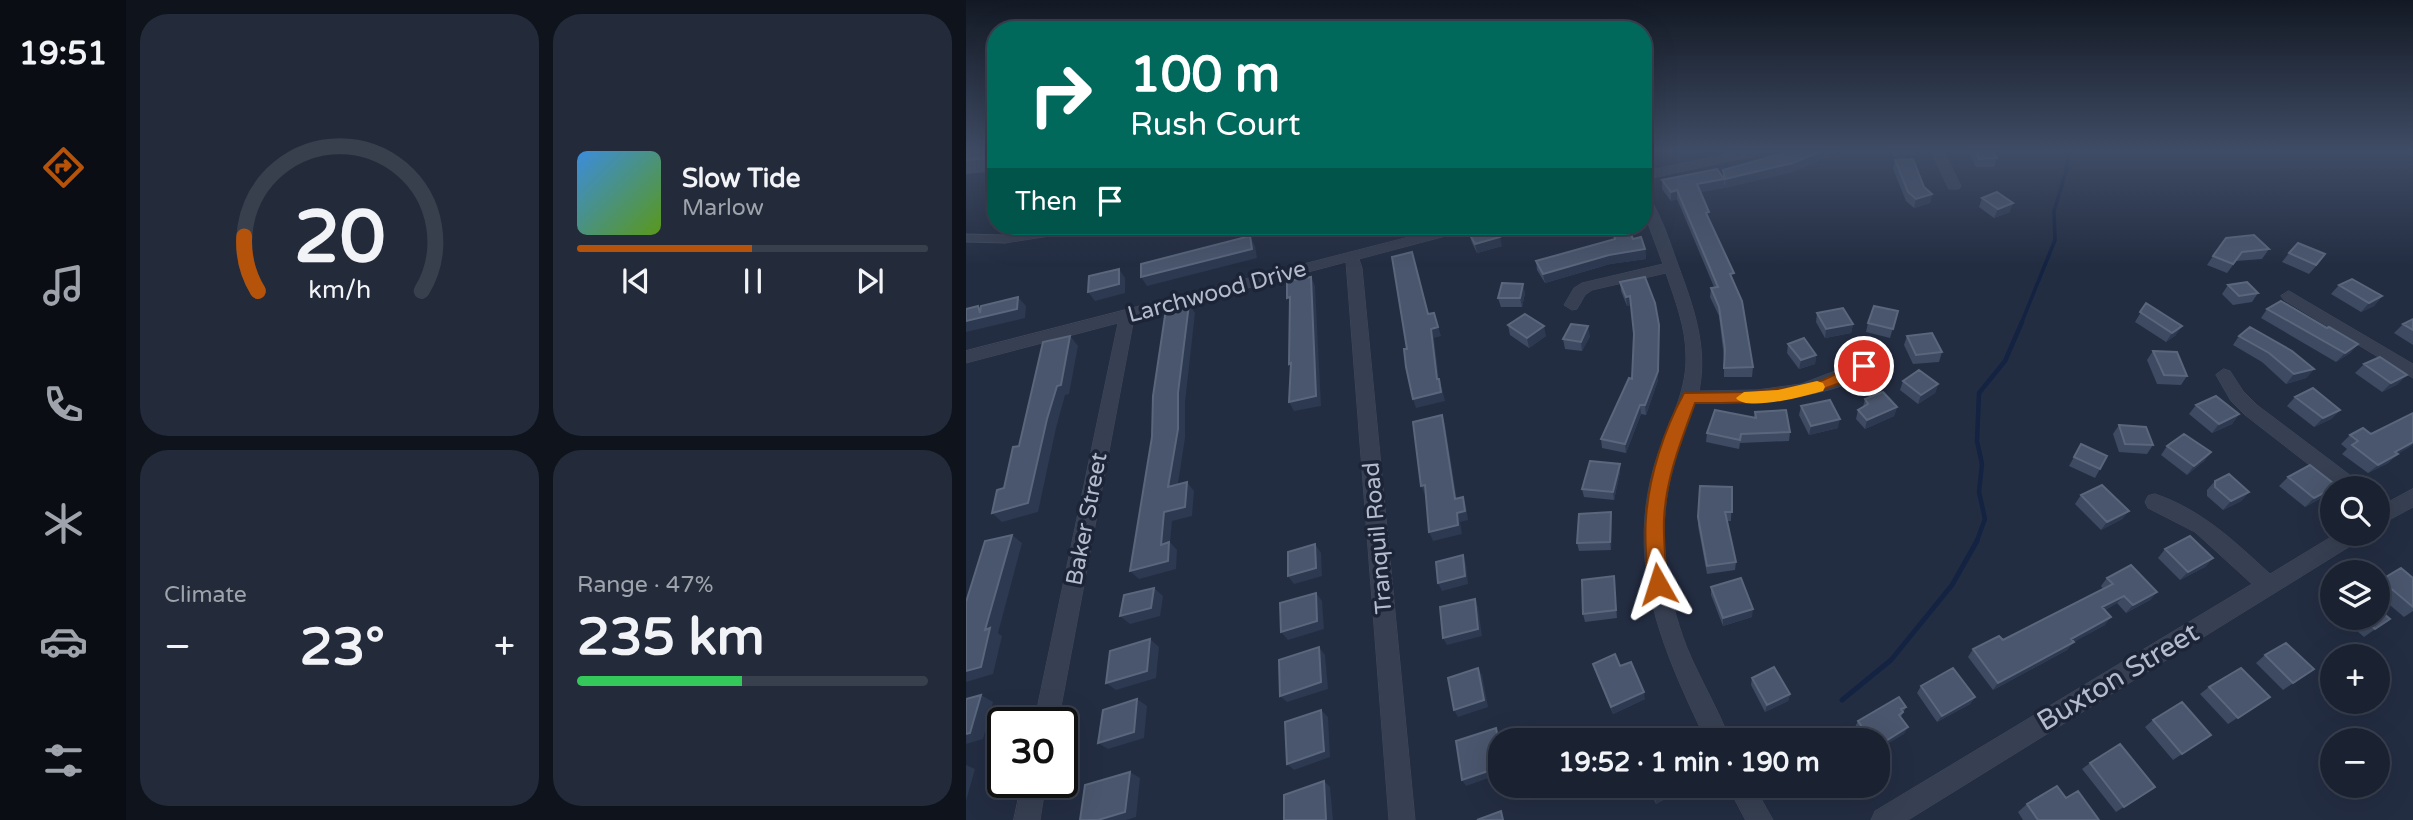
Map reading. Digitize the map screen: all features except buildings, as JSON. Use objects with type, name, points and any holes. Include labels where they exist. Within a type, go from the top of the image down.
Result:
[{"type":"street","points":[[1652,220],[1690,321],[1694,369],[1689,397],[1666,458],[1655,520],[1654,550],[1658,584],[1667,625],[1712,728]]},
{"type":"street","points":[[1005,239],[1031,235]]},
{"type":"street","name":"Larchwood Drive","points":[[966,357],[1433,235]]},
{"type":"street","name":"Tranquil Road","points":[[1350,257],[1355,268],[1402,820]]},
{"type":"street","points":[[1572,305],[1578,292],[1587,286],[1671,267]]},
{"type":"street","points":[[2289,296],[2413,372]]},
{"type":"street","name":"Baker Street","points":[[1049,707],[1127,315]]},
{"type":"street","points":[[1689,397],[1752,398],[1803,391],[1828,384],[1864,366]]},
{"type":"street","points":[[2224,375],[2237,396],[2251,410],[2336,476]]},
{"type":"street","points":[[2390,509],[2413,497]]},
{"type":"street","points":[[2155,502],[2181,512],[2200,524],[2268,586]]},
{"type":"street","name":"Buxton Street","points":[[1884,820],[2333,546]]},
{"type":"street","points":[[1027,820],[1031,798]]},
{"type":"street","points":[[1747,798],[1760,820]]},
{"type":"lane","points":[[966,238],[1005,239],[1008,235]]},
{"type":"waterway","points":[[2021,324],[2055,240],[2054,211],[2061,188]]},
{"type":"waterway","points":[[1976,542],[1985,519],[1979,492],[1982,464],[1977,441],[1979,393],[2005,361],[2022,322]]},
{"type":"waterway","points":[[1842,700],[1891,660],[1952,585],[1976,542]]},
{"type":"slow traffic","points":[[1744,398],[1778,396],[1817,387]]},
{"type":"route","points":[[1658,584],[1654,550],[1659,487],[1666,458],[1689,397],[1778,396],[1828,384],[1864,366]]}]
